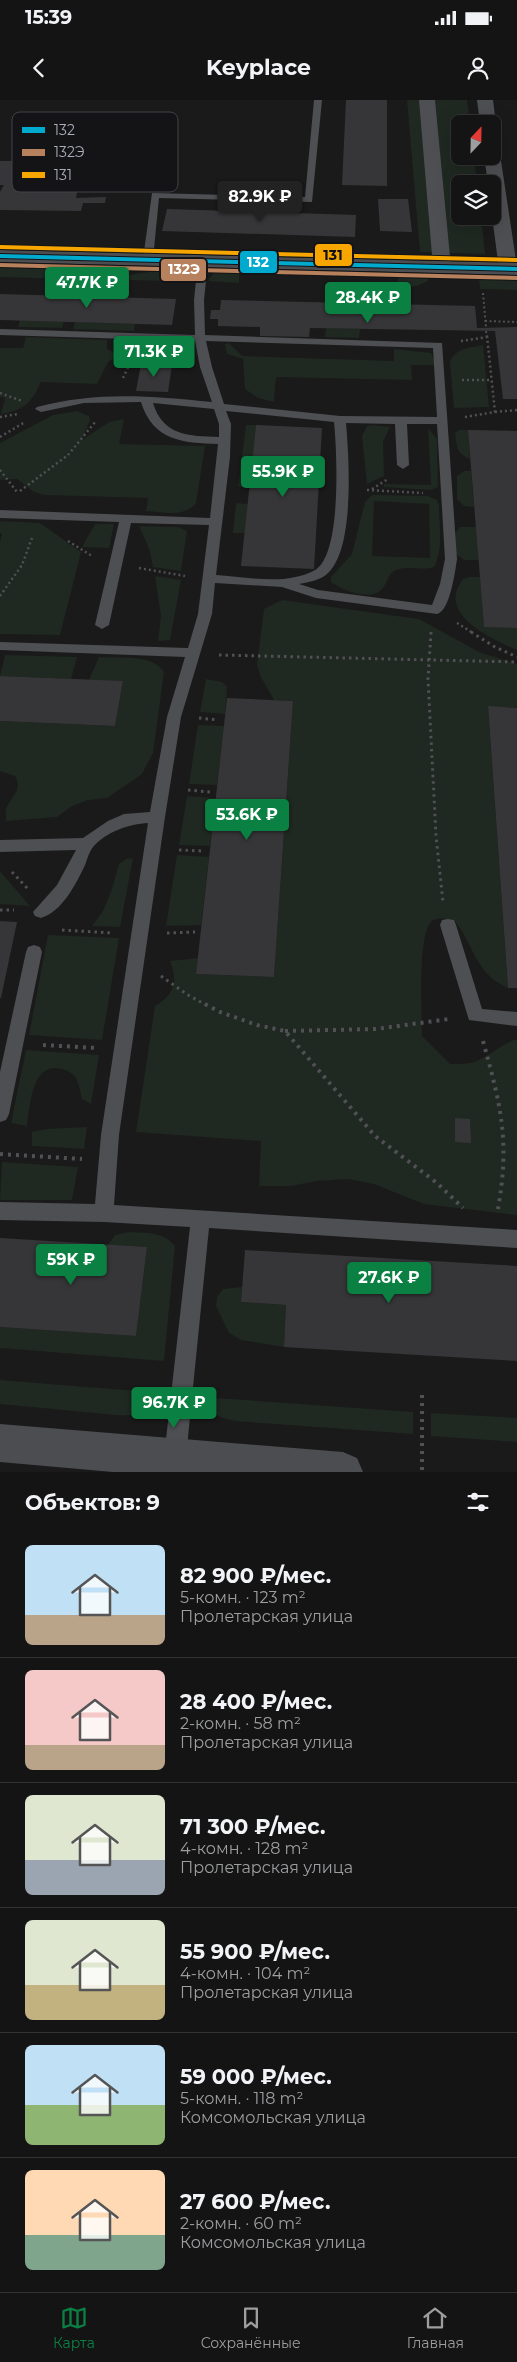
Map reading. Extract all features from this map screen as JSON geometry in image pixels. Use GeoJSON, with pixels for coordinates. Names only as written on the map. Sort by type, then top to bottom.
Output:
{"type":"FeatureCollection","features":[{"type":"Feature","properties":{"kind":"street"},"geometry":{"type":"LineString","coordinates":[[427,100],[442,267]]}},
{"type":"Feature","properties":{"kind":"street"},"geometry":{"type":"LineString","coordinates":[[485,100],[487,115]]}},
{"type":"Feature","properties":{"kind":"street"},"geometry":{"type":"LineString","coordinates":[[0,256],[513,269],[494,165]]}},
{"type":"Feature","properties":{"kind":"street"},"geometry":{"type":"LineString","coordinates":[[0,1443],[343,1472]]}},
{"type":"Feature","properties":{"kind":"lane"},"geometry":{"type":"LineString","coordinates":[[148,259],[155,195],[309,200],[318,100]]}},
{"type":"Feature","properties":{"kind":"lane"},"geometry":{"type":"LineString","coordinates":[[104,1213],[108,1160],[156,817],[174,717],[203,623],[217,522],[225,424],[206,367],[200,338],[199,300],[203,261]]}},
{"type":"Feature","properties":{"kind":"lane"},"geometry":{"type":"LineString","coordinates":[[0,332],[438,345],[450,570],[437,610],[316,594],[300,591],[283,583]]}},
{"type":"Feature","properties":{"kind":"lane"},"geometry":{"type":"LineString","coordinates":[[41,409],[84,400],[146,400],[340,419],[442,421]]}},
{"type":"Feature","properties":{"kind":"lane"},"geometry":{"type":"LineString","coordinates":[[146,400],[150,417],[162,430],[183,437],[225,441]]}},
{"type":"Feature","properties":{"kind":"lane"},"geometry":{"type":"LineString","coordinates":[[210,579],[283,583],[318,574],[329,564],[337,548],[342,449],[340,419]]}},
{"type":"Feature","properties":{"kind":"lane"},"geometry":{"type":"LineString","coordinates":[[401,420],[403,466]]}},
{"type":"Feature","properties":{"kind":"lane"},"geometry":{"type":"LineString","coordinates":[[0,514],[217,522]]}},
{"type":"Feature","properties":{"kind":"lane"},"geometry":{"type":"LineString","coordinates":[[102,625],[126,518]]}},
{"type":"Feature","properties":{"kind":"lane"},"geometry":{"type":"LineString","coordinates":[[0,646],[194,654]]}},
{"type":"Feature","properties":{"kind":"lane"},"geometry":{"type":"LineString","coordinates":[[41,912],[57,899],[65,889],[86,844],[113,825],[129,818],[156,817]]}},
{"type":"Feature","properties":{"kind":"lane"},"geometry":{"type":"LineString","coordinates":[[0,846],[86,844]]}},
{"type":"Feature","properties":{"kind":"lane"},"geometry":{"type":"LineString","coordinates":[[448,925],[475,1015],[517,1019]]}},
{"type":"Feature","properties":{"kind":"lane"},"geometry":{"type":"LineString","coordinates":[[0,1114],[34,952]]}},
{"type":"Feature","properties":{"kind":"lane"},"geometry":{"type":"LineString","coordinates":[[0,1210],[104,1213],[517,1239]]}},
{"type":"Feature","properties":{"kind":"lane"},"geometry":{"type":"LineString","coordinates":[[175,1457],[200,1219]]}},
{"type":"Feature","properties":{"kind":"path"},"geometry":{"type":"LineString","coordinates":[[483,293],[495,412]]}},
{"type":"Feature","properties":{"kind":"path"},"geometry":{"type":"LineString","coordinates":[[486,321],[517,322]]}},
{"type":"Feature","properties":{"kind":"path"},"geometry":{"type":"LineString","coordinates":[[0,437],[41,409]]}},
{"type":"Feature","properties":{"kind":"path"},"geometry":{"type":"LineString","coordinates":[[442,421],[517,410]]}},
{"type":"Feature","properties":{"kind":"path"},"geometry":{"type":"LineString","coordinates":[[341,489],[447,494]]}},
{"type":"Feature","properties":{"kind":"path"},"geometry":{"type":"LineString","coordinates":[[0,596],[14,578],[28,552],[36,515]]}},
{"type":"Feature","properties":{"kind":"path"},"geometry":{"type":"LineString","coordinates":[[437,610],[430,633],[428,658],[437,846],[448,925]]}},
{"type":"Feature","properties":{"kind":"path"},"geometry":{"type":"LineString","coordinates":[[450,618],[495,648],[517,657]]}},
{"type":"Feature","properties":{"kind":"path"},"geometry":{"type":"LineString","coordinates":[[194,654],[310,658],[428,658],[517,662]]}},
{"type":"Feature","properties":{"kind":"path"},"geometry":{"type":"LineString","coordinates":[[136,959],[188,995],[220,1012],[285,1031],[376,1029],[475,1015],[495,1083],[504,1132],[503,1179],[493,1238]]}},
{"type":"Feature","properties":{"kind":"path"},"geometry":{"type":"LineString","coordinates":[[285,1031],[375,1136],[437,1183],[493,1238]]}},
{"type":"Feature","properties":{"kind":"path"},"geometry":{"type":"LineString","coordinates":[[15,1044],[123,1049]]}},
{"type":"Feature","properties":{"kind":"path"},"geometry":{"type":"LineString","coordinates":[[0,1154],[108,1160]]}},
{"type":"Feature","properties":{"kind":"path"},"geometry":{"type":"LineString","coordinates":[[422,1395],[422,1472]]}},
{"type":"Feature","properties":{"kind":"shaded area"},"geometry":{"type":"Polygon","coordinates":[[[407,100],[467,100],[469,115],[451,115],[451,165],[475,165],[476,175],[451,175],[451,225],[482,225],[485,254],[420,252],[407,100]]]}},
{"type":"Feature","properties":{"kind":"shaded area"},"geometry":{"type":"Polygon","coordinates":[[[0,267],[59,269],[72,274],[75,279],[0,277],[0,267]]]}},
{"type":"Feature","properties":{"kind":"shaded area"},"geometry":{"type":"Polygon","coordinates":[[[148,272],[176,272],[175,281],[125,280],[129,275],[148,272]]]}},
{"type":"Feature","properties":{"kind":"shaded area"},"geometry":{"type":"Polygon","coordinates":[[[214,273],[239,273],[239,283],[209,281],[214,273]]]}},
{"type":"Feature","properties":{"kind":"shaded area"},"geometry":{"type":"Polygon","coordinates":[[[398,276],[428,277],[428,281],[417,286],[398,287],[398,276]]]}},
{"type":"Feature","properties":{"kind":"shaded area"},"geometry":{"type":"Polygon","coordinates":[[[479,278],[517,279],[517,290],[480,289],[479,278]]]}},
{"type":"Feature","properties":{"kind":"shaded area"},"geometry":{"type":"Polygon","coordinates":[[[20,320],[64,321],[62,328],[18,327],[20,320]]]}},
{"type":"Feature","properties":{"kind":"shaded area"},"geometry":{"type":"Polygon","coordinates":[[[75,322],[135,324],[134,331],[73,329],[75,322]]]}},
{"type":"Feature","properties":{"kind":"shaded area"},"geometry":{"type":"Polygon","coordinates":[[[326,328],[360,329],[359,338],[325,337],[326,328]]]}},
{"type":"Feature","properties":{"kind":"shaded area"},"geometry":{"type":"Polygon","coordinates":[[[26,337],[107,340],[107,349],[119,355],[108,362],[97,384],[41,382],[34,395],[22,408],[1,414],[5,398],[0,397],[0,348],[23,348],[26,337]]]}},
{"type":"Feature","properties":{"kind":"shaded area"},"geometry":{"type":"Polygon","coordinates":[[[229,343],[242,356],[394,361],[394,349],[431,353],[436,365],[411,365],[412,380],[276,377],[274,402],[258,398],[245,389],[243,359],[227,354],[225,344],[229,343]]]}},
{"type":"Feature","properties":{"kind":"shaded area"},"geometry":{"type":"Polygon","coordinates":[[[483,345],[489,407],[454,408],[450,363],[452,358],[463,350],[483,345]]]}},
{"type":"Feature","properties":{"kind":"shaded area"},"geometry":{"type":"Polygon","coordinates":[[[77,411],[89,416],[90,420],[82,440],[109,422],[124,419],[119,444],[205,446],[196,503],[186,511],[180,512],[146,511],[148,498],[45,495],[34,492],[17,479],[0,480],[0,443],[53,415],[77,411]]]}},
{"type":"Feature","properties":{"kind":"shaded area"},"geometry":{"type":"Polygon","coordinates":[[[246,425],[256,425],[250,487],[238,487],[246,425]]]}},
{"type":"Feature","properties":{"kind":"shaded area"},"geometry":{"type":"Polygon","coordinates":[[[367,426],[390,427],[383,442],[384,476],[367,484],[362,436],[367,426]]]}},
{"type":"Feature","properties":{"kind":"shaded area"},"geometry":{"type":"Polygon","coordinates":[[[428,428],[437,439],[438,487],[430,490],[384,487],[384,484],[431,485],[428,428]]]}},
{"type":"Feature","properties":{"kind":"shaded area"},"geometry":{"type":"Polygon","coordinates":[[[459,430],[468,430],[470,459],[458,449],[455,433],[459,430]]]}},
{"type":"Feature","properties":{"kind":"shaded area"},"geometry":{"type":"Polygon","coordinates":[[[464,471],[471,471],[474,507],[464,506],[457,499],[457,476],[464,471]]]}},
{"type":"Feature","properties":{"kind":"shaded area"},"geometry":{"type":"Polygon","coordinates":[[[372,495],[428,496],[437,500],[439,505],[440,545],[434,567],[395,570],[382,589],[371,595],[349,591],[331,582],[331,577],[352,554],[365,502],[372,495]],[[374,501],[372,556],[430,558],[429,504],[374,501]]]}},
{"type":"Feature","properties":{"kind":"shaded area"},"geometry":{"type":"Polygon","coordinates":[[[236,503],[248,504],[245,533],[233,533],[236,503]]]}},
{"type":"Feature","properties":{"kind":"shaded area"},"geometry":{"type":"Polygon","coordinates":[[[0,521],[40,523],[81,552],[60,635],[0,634],[0,542],[2,534],[0,533],[0,521]]]}},
{"type":"Feature","properties":{"kind":"shaded area"},"geometry":{"type":"Polygon","coordinates":[[[95,524],[114,524],[109,548],[82,547],[95,524]]]}},
{"type":"Feature","properties":{"kind":"shaded area"},"geometry":{"type":"Polygon","coordinates":[[[139,526],[178,527],[187,531],[181,571],[153,567],[150,551],[139,526]]]}},
{"type":"Feature","properties":{"kind":"shaded area"},"geometry":{"type":"Polygon","coordinates":[[[460,527],[476,527],[479,560],[464,560],[456,554],[455,534],[460,527]]]}},
{"type":"Feature","properties":{"kind":"shaded area"},"geometry":{"type":"Polygon","coordinates":[[[155,576],[181,580],[170,640],[158,641],[161,616],[155,576]]]}},
{"type":"Feature","properties":{"kind":"shaded area"},"geometry":{"type":"Polygon","coordinates":[[[480,577],[484,626],[517,628],[517,650],[482,632],[470,624],[461,614],[456,603],[456,592],[463,579],[480,577]]]}},
{"type":"Feature","properties":{"kind":"shaded area"},"geometry":{"type":"Polygon","coordinates":[[[282,600],[419,619],[479,652],[517,664],[517,708],[488,707],[508,988],[497,982],[482,967],[454,920],[439,919],[432,921],[427,929],[424,941],[421,993],[422,1036],[450,1064],[474,1062],[517,1039],[517,1215],[424,1204],[374,1184],[348,1179],[317,1181],[291,1186],[259,1186],[261,1141],[136,1132],[155,1006],[167,997],[173,987],[174,975],[170,961],[198,958],[196,974],[274,977],[293,701],[274,700],[261,677],[257,664],[264,609],[282,600]]]}},
{"type":"Feature","properties":{"kind":"shaded area"},"geometry":{"type":"Polygon","coordinates":[[[5,655],[77,657],[71,679],[0,676],[5,655]]]}},
{"type":"Feature","properties":{"kind":"shaded area"},"geometry":{"type":"Polygon","coordinates":[[[99,657],[125,657],[144,660],[159,666],[164,672],[153,753],[142,774],[107,798],[88,800],[72,806],[57,817],[6,821],[6,809],[18,786],[15,776],[0,771],[0,721],[115,726],[123,682],[89,680],[99,657]]]}},
{"type":"Feature","properties":{"kind":"shaded area"},"geometry":{"type":"Polygon","coordinates":[[[206,679],[222,682],[227,687],[225,714],[200,712],[206,679]]]}},
{"type":"Feature","properties":{"kind":"shaded area"},"geometry":{"type":"Polygon","coordinates":[[[198,725],[224,726],[217,785],[189,784],[198,725]]]}},
{"type":"Feature","properties":{"kind":"shaded area"},"geometry":{"type":"Polygon","coordinates":[[[187,796],[216,798],[210,846],[179,845],[187,796]]]}},
{"type":"Feature","properties":{"kind":"shaded area"},"geometry":{"type":"Polygon","coordinates":[[[177,855],[209,857],[201,925],[166,926],[177,855]]]}},
{"type":"Feature","properties":{"kind":"shaded area"},"geometry":{"type":"Polygon","coordinates":[[[133,858],[120,927],[92,926],[103,911],[119,864],[126,859],[133,858]]]}},
{"type":"Feature","properties":{"kind":"shaded area"},"geometry":{"type":"Polygon","coordinates":[[[0,871],[30,906],[0,904],[0,871]]]}},
{"type":"Feature","properties":{"kind":"shaded area"},"geometry":{"type":"Polygon","coordinates":[[[48,935],[119,938],[102,1040],[29,1035],[48,935]]]}},
{"type":"Feature","properties":{"kind":"shaded area"},"geometry":{"type":"Polygon","coordinates":[[[26,1050],[99,1055],[91,1104],[82,1099],[79,1085],[73,1075],[62,1069],[52,1068],[44,1072],[34,1087],[27,1126],[11,1123],[26,1050]]]}},
{"type":"Feature","properties":{"kind":"shaded area"},"geometry":{"type":"Polygon","coordinates":[[[87,1127],[84,1149],[32,1146],[32,1132],[47,1129],[87,1127]]]}},
{"type":"Feature","properties":{"kind":"shaded area"},"geometry":{"type":"Polygon","coordinates":[[[2,1162],[78,1167],[72,1200],[0,1200],[2,1162]]]}},
{"type":"Feature","properties":{"kind":"shaded area"},"geometry":{"type":"Polygon","coordinates":[[[128,1232],[160,1235],[175,1246],[164,1361],[0,1348],[0,1327],[136,1336],[147,1247],[108,1245],[115,1235],[128,1232]]]}},
{"type":"Feature","properties":{"kind":"shaded area"},"geometry":{"type":"Polygon","coordinates":[[[242,1287],[241,1302],[286,1305],[284,1347],[241,1340],[229,1333],[216,1306],[217,1297],[223,1289],[242,1287]]]}},
{"type":"Feature","properties":{"kind":"shaded area"},"geometry":{"type":"Polygon","coordinates":[[[0,1380],[162,1393],[154,1406],[144,1413],[138,1415],[116,1415],[0,1404],[0,1380]]]}},
{"type":"Feature","properties":{"kind":"shaded area"},"geometry":{"type":"Polygon","coordinates":[[[203,1397],[413,1412],[413,1434],[235,1421],[210,1411],[203,1397]]]}},
{"type":"Feature","properties":{"kind":"shaded area"},"geometry":{"type":"Polygon","coordinates":[[[431,1413],[517,1418],[517,1442],[431,1436],[431,1413]]]}},
{"type":"Feature","properties":{"kind":"building"},"geometry":{"type":"Polygon","coordinates":[[[346,100],[387,100],[387,186],[342,185],[346,100]]]}},
{"type":"Feature","properties":{"kind":"building"},"geometry":{"type":"Polygon","coordinates":[[[0,161],[12,161],[12,192],[77,192],[76,198],[106,197],[105,203],[83,203],[81,211],[0,210],[0,192],[4,185],[0,185],[0,161]]]}},
{"type":"Feature","properties":{"kind":"building"},"geometry":{"type":"Polygon","coordinates":[[[378,199],[408,199],[412,232],[380,231],[378,199]]]}},
{"type":"Feature","properties":{"kind":"building"},"geometry":{"type":"Polygon","coordinates":[[[167,209],[356,215],[355,237],[162,231],[167,209]]]}},
{"type":"Feature","properties":{"kind":"building"},"geometry":{"type":"Polygon","coordinates":[[[0,294],[176,299],[172,325],[0,320],[0,294]]]}},
{"type":"Feature","properties":{"kind":"building"},"geometry":{"type":"Polygon","coordinates":[[[221,300],[475,306],[477,328],[517,327],[517,399],[503,399],[495,331],[310,328],[309,337],[260,336],[260,327],[218,326],[218,319],[210,319],[211,310],[220,310],[221,300]]]}},
{"type":"Feature","properties":{"kind":"building"},"geometry":{"type":"Polygon","coordinates":[[[141,364],[172,365],[168,392],[136,391],[141,364]]]}},
{"type":"Feature","properties":{"kind":"building"},"geometry":{"type":"Polygon","coordinates":[[[256,425],[322,428],[314,569],[241,566],[256,425]]]}},
{"type":"Feature","properties":{"kind":"building"},"geometry":{"type":"Polygon","coordinates":[[[468,430],[517,431],[517,628],[484,627],[468,430]]]}},
{"type":"Feature","properties":{"kind":"building"},"geometry":{"type":"Polygon","coordinates":[[[0,676],[123,681],[115,726],[0,721],[0,676]]]}},
{"type":"Feature","properties":{"kind":"building"},"geometry":{"type":"Polygon","coordinates":[[[227,698],[293,701],[274,977],[196,974],[227,698]]]}},
{"type":"Feature","properties":{"kind":"building"},"geometry":{"type":"Polygon","coordinates":[[[488,706],[517,708],[517,988],[508,988],[488,706]]]}},
{"type":"Feature","properties":{"kind":"building"},"geometry":{"type":"Polygon","coordinates":[[[0,921],[17,922],[1,998],[0,998],[0,921]]]}},
{"type":"Feature","properties":{"kind":"building"},"geometry":{"type":"Polygon","coordinates":[[[455,1118],[470,1119],[471,1143],[455,1142],[455,1118]]]}},
{"type":"Feature","properties":{"kind":"building"},"geometry":{"type":"Polygon","coordinates":[[[0,1238],[147,1247],[136,1336],[0,1327],[0,1238]]]}},
{"type":"Feature","properties":{"kind":"building"},"geometry":{"type":"Polygon","coordinates":[[[245,1250],[517,1266],[517,1361],[284,1347],[286,1305],[241,1302],[245,1250]]]}},
{"type":"Feature","properties":{"kind":"transit line","name":"131"},"geometry":{"type":"LineString","coordinates":[[0,247],[517,260]]}},
{"type":"Feature","properties":{"kind":"transit line","name":"132"},"geometry":{"type":"LineString","coordinates":[[0,256],[517,269]]}},
{"type":"Feature","properties":{"kind":"transit line","name":"132Э"},"geometry":{"type":"LineString","coordinates":[[0,265],[517,278]]}}]}
